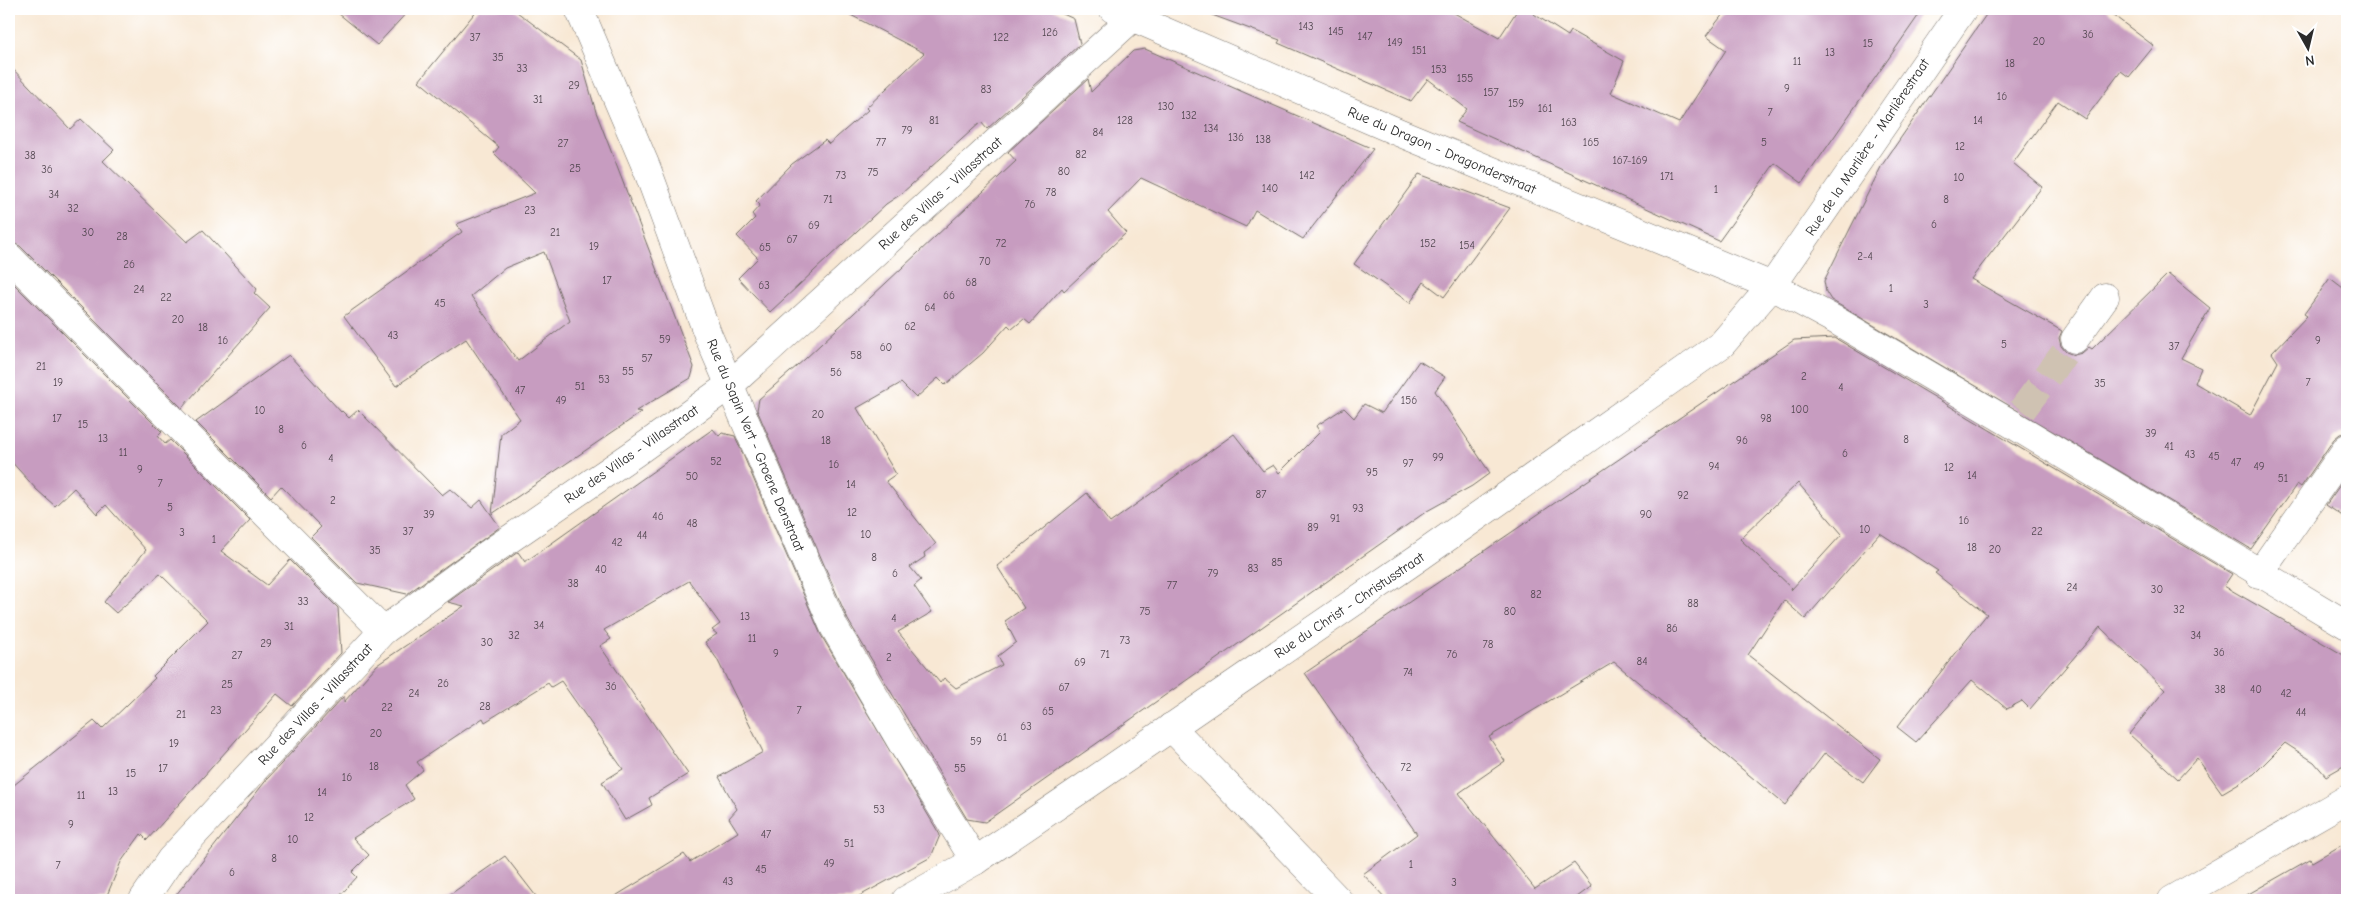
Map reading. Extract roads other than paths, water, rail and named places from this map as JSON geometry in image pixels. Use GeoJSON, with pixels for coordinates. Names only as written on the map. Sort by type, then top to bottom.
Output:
{"type":"FeatureCollection","features":[{"type":"Feature","properties":{"kind":"street","name":"Rue du Sapin Vert - Groene Denstraat"},"geometry":{"type":"LineString","coordinates":[[579,9],[647,169],[708,335],[731,384],[834,627],[902,745],[975,861]]}},
{"type":"Feature","properties":{"kind":"street","name":"Rue de la Marlière - Marlièrestraat"},"geometry":{"type":"LineString","coordinates":[[1772,286],[1963,9]]}},
{"type":"Feature","properties":{"kind":"street","name":"Rue des Villas - Villasstraat"},"geometry":{"type":"LineString","coordinates":[[143,900],[171,859],[383,631],[492,550],[635,454],[731,384],[1130,12]]}},
{"type":"Feature","properties":{"kind":"street","name":"Rue du Dragon - Dragonderstraat"},"geometry":{"type":"LineString","coordinates":[[1130,12],[1398,132],[1772,286],[2017,417],[2259,574],[2347,625]]}},
{"type":"Feature","properties":{"kind":"street"},"geometry":{"type":"LineString","coordinates":[[9,257],[383,631]]}},
{"type":"Feature","properties":{"kind":"street","name":"Rue du Christ - Christusstraat"},"geometry":{"type":"LineString","coordinates":[[906,900],[975,861],[1418,558],[1722,344],[1772,286]]}},
{"type":"Feature","properties":{"kind":"street"},"geometry":{"type":"LineString","coordinates":[[2075,339],[2105,297]]}},
{"type":"Feature","properties":{"kind":"street"},"geometry":{"type":"LineString","coordinates":[[2259,574],[2347,448]]}},
{"type":"Feature","properties":{"kind":"street"},"geometry":{"type":"LineString","coordinates":[[1171,727],[1338,900]]}},
{"type":"Feature","properties":{"kind":"street"},"geometry":{"type":"LineString","coordinates":[[2172,900],[2347,799]]}},
{"type":"Feature","properties":{"kind":"tunnel"},"geometry":{"type":"LineString","coordinates":[[2022,410],[2075,339]]}}]}
